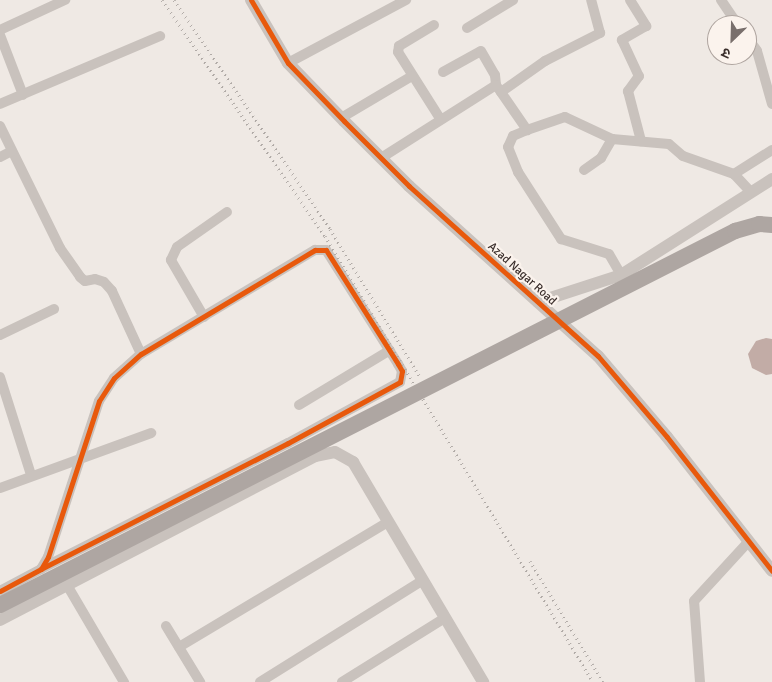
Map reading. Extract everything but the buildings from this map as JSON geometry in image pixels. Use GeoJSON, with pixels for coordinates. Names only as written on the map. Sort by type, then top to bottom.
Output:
{"type":"FeatureCollection","features":[{"type":"Feature","properties":{"kind":"main road"},"geometry":{"type":"LineString","coordinates":[[0,605],[735,231],[759,224],[772,225]]}},
{"type":"Feature","properties":{"kind":"street"},"geometry":{"type":"LineString","coordinates":[[0,30],[65,0]]}},
{"type":"Feature","properties":{"kind":"street","name":"Azad Nagar Road"},"geometry":{"type":"LineString","coordinates":[[251,0],[288,62],[341,118],[381,158],[598,356],[667,436],[772,571]]}},
{"type":"Feature","properties":{"kind":"street"},"geometry":{"type":"LineString","coordinates":[[288,62],[406,0]]}},
{"type":"Feature","properties":{"kind":"street"},"geometry":{"type":"LineString","coordinates":[[467,28],[513,0]]}},
{"type":"Feature","properties":{"kind":"street"},"geometry":{"type":"LineString","coordinates":[[381,158],[441,120],[498,89],[545,60],[600,33],[591,0]]}},
{"type":"Feature","properties":{"kind":"street"},"geometry":{"type":"LineString","coordinates":[[630,0],[646,26],[622,40],[640,76],[628,91],[641,141]]}},
{"type":"Feature","properties":{"kind":"street"},"geometry":{"type":"LineString","coordinates":[[721,0],[731,15]]}},
{"type":"Feature","properties":{"kind":"street"},"geometry":{"type":"LineString","coordinates":[[434,25],[398,49],[412,76],[441,120]]}},
{"type":"Feature","properties":{"kind":"street"},"geometry":{"type":"LineString","coordinates":[[0,104],[160,36]]}},
{"type":"Feature","properties":{"kind":"street"},"geometry":{"type":"LineString","coordinates":[[1,41],[23,95]]}},
{"type":"Feature","properties":{"kind":"street"},"geometry":{"type":"LineString","coordinates":[[444,72],[479,51],[492,68],[498,89],[527,130]]}},
{"type":"Feature","properties":{"kind":"street"},"geometry":{"type":"LineString","coordinates":[[757,51],[772,104]]}},
{"type":"Feature","properties":{"kind":"street"},"geometry":{"type":"LineString","coordinates":[[341,118],[412,76]]}},
{"type":"Feature","properties":{"kind":"street"},"geometry":{"type":"LineString","coordinates":[[621,275],[609,254],[561,239],[518,172],[508,147],[513,136],[565,117],[612,139],[669,144],[683,156],[734,174],[751,192]]}},
{"type":"Feature","properties":{"kind":"street"},"geometry":{"type":"LineString","coordinates":[[0,126],[60,248],[80,278],[85,281],[95,279],[112,291],[141,354]]}},
{"type":"Feature","properties":{"kind":"street"},"geometry":{"type":"LineString","coordinates":[[584,170],[601,158],[612,139]]}},
{"type":"Feature","properties":{"kind":"street"},"geometry":{"type":"LineString","coordinates":[[734,174],[772,150]]}},
{"type":"Feature","properties":{"kind":"street"},"geometry":{"type":"LineString","coordinates":[[0,157],[12,151]]}},
{"type":"Feature","properties":{"kind":"street"},"geometry":{"type":"LineString","coordinates":[[538,302],[621,275],[772,179]]}},
{"type":"Feature","properties":{"kind":"street"},"geometry":{"type":"LineString","coordinates":[[204,317],[171,260],[177,247],[227,212]]}},
{"type":"Feature","properties":{"kind":"street"},"geometry":{"type":"LineString","coordinates":[[0,591],[396,385],[403,377],[402,371],[328,254],[322,249],[204,317],[141,354],[114,378],[105,390],[79,460],[48,557],[41,569]]}},
{"type":"Feature","properties":{"kind":"street"},"geometry":{"type":"LineString","coordinates":[[0,335],[54,309]]}},
{"type":"Feature","properties":{"kind":"street"},"geometry":{"type":"LineString","coordinates":[[299,405],[390,350]]}},
{"type":"Feature","properties":{"kind":"street"},"geometry":{"type":"LineString","coordinates":[[0,377],[10,401],[31,475]]}},
{"type":"Feature","properties":{"kind":"street"},"geometry":{"type":"LineString","coordinates":[[0,405],[10,401]]}},
{"type":"Feature","properties":{"kind":"street"},"geometry":{"type":"LineString","coordinates":[[0,488],[31,475],[79,460],[151,433]]}},
{"type":"Feature","properties":{"kind":"street"},"geometry":{"type":"LineString","coordinates":[[0,620],[324,452],[344,454],[353,462],[483,682]]}},
{"type":"Feature","properties":{"kind":"street"},"geometry":{"type":"LineString","coordinates":[[179,647],[388,522]]}},
{"type":"Feature","properties":{"kind":"street"},"geometry":{"type":"LineString","coordinates":[[700,682],[694,601],[749,541]]}},
{"type":"Feature","properties":{"kind":"street"},"geometry":{"type":"LineString","coordinates":[[260,682],[423,580]]}},
{"type":"Feature","properties":{"kind":"street"},"geometry":{"type":"LineString","coordinates":[[67,585],[124,682]]}},
{"type":"Feature","properties":{"kind":"street"},"geometry":{"type":"LineString","coordinates":[[342,682],[445,618]]}},
{"type":"Feature","properties":{"kind":"street"},"geometry":{"type":"LineString","coordinates":[[166,626],[200,682]]}},
{"type":"Feature","properties":{"kind":"railway"},"geometry":{"type":"LineString","coordinates":[[162,0],[325,236],[593,682]]}},
{"type":"Feature","properties":{"kind":"railway"},"geometry":{"type":"LineString","coordinates":[[174,0],[330,229],[420,377]]}},
{"type":"Feature","properties":{"kind":"railway"},"geometry":{"type":"LineString","coordinates":[[530,561],[603,682]]}},
{"type":"Feature","properties":{"kind":"cycle path"},"geometry":{"type":"LineString","coordinates":[[251,0],[288,63],[344,121],[409,186],[598,356],[667,437],[772,571]]}},
{"type":"Feature","properties":{"kind":"cycle path"},"geometry":{"type":"LineString","coordinates":[[0,591],[41,569],[48,557],[99,401],[114,378],[141,354],[315,250],[326,250],[402,371],[400,382],[288,443],[41,569]]}}]}
